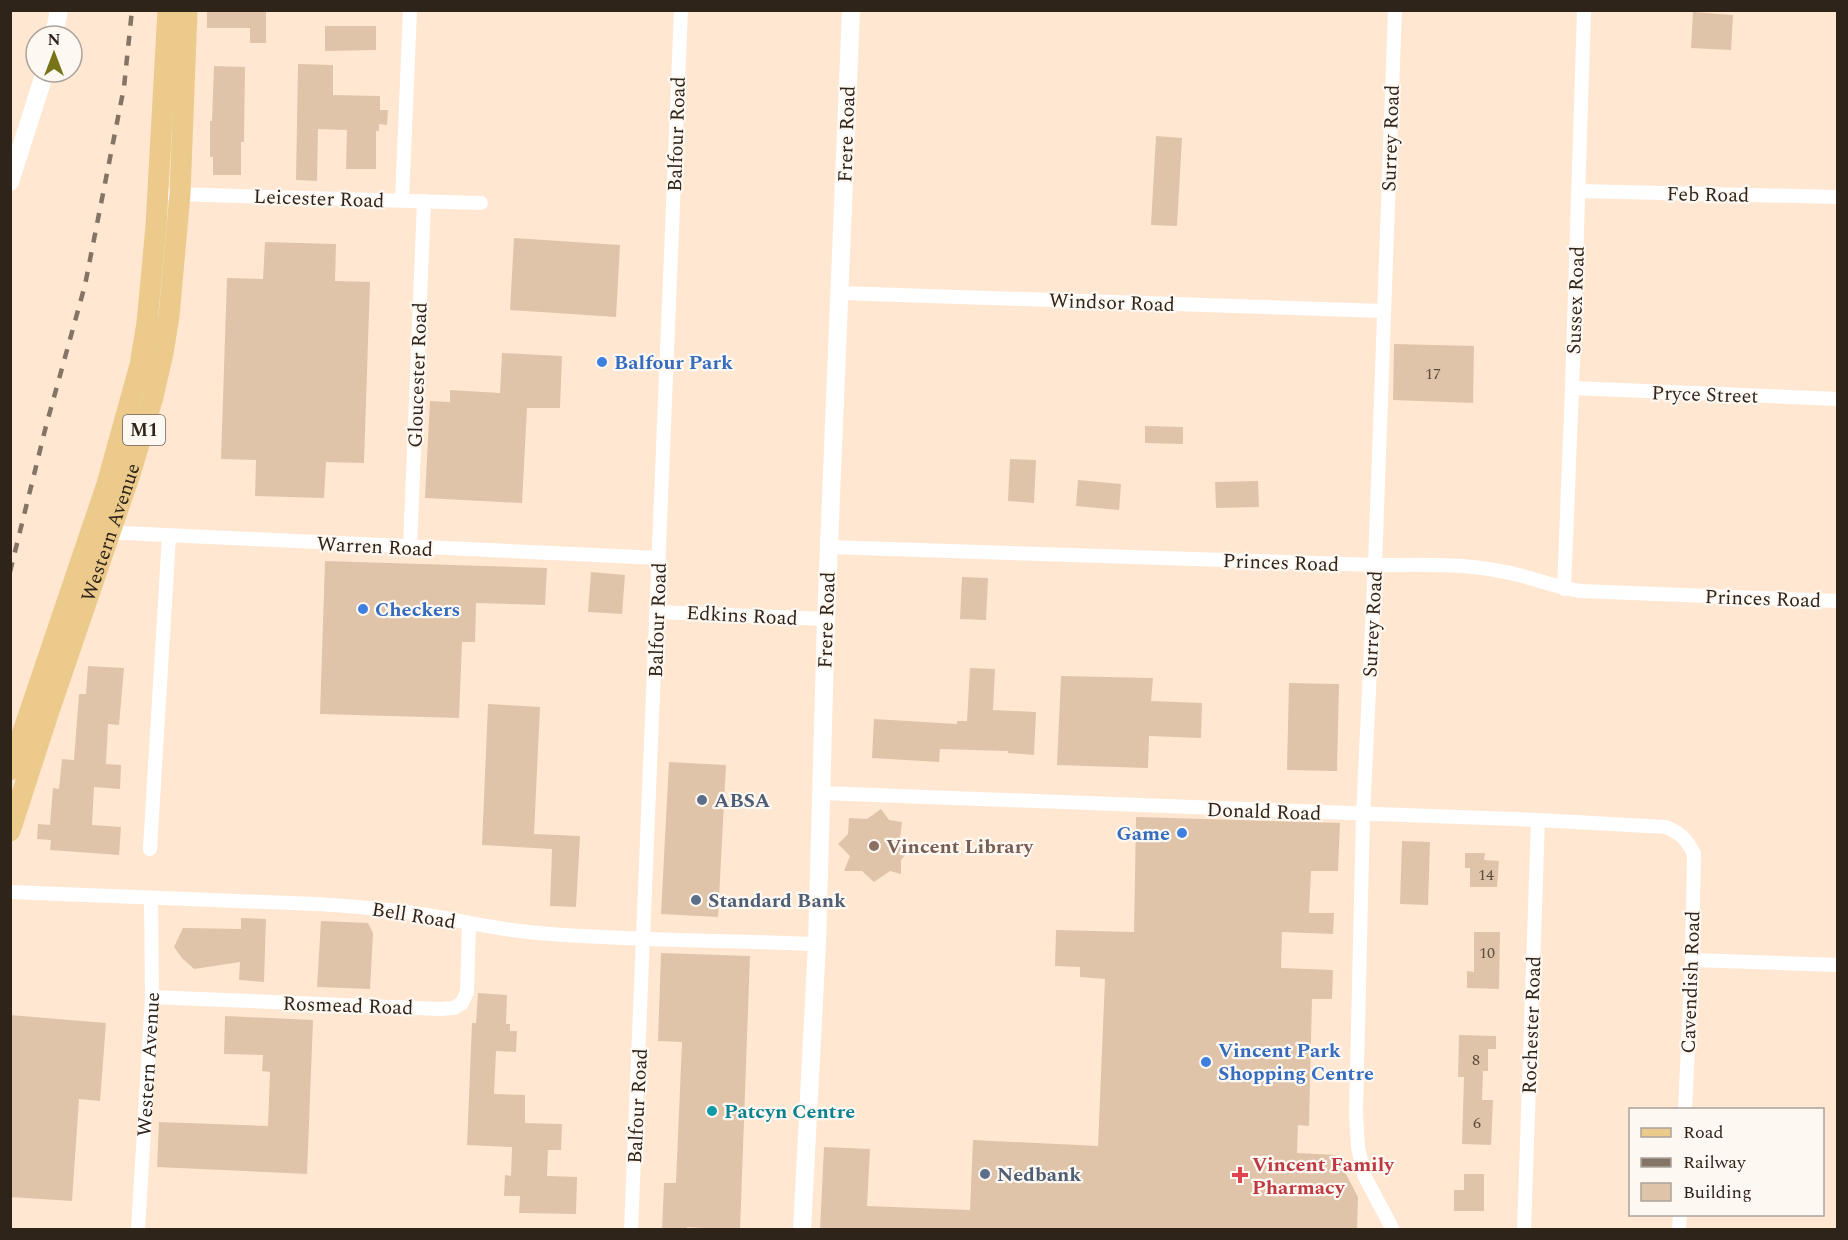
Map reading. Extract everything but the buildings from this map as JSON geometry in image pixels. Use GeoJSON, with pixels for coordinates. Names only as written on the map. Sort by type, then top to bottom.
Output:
{"type":"FeatureCollection","features":[{"type":"Feature","properties":{"kind":"main road","name":"Western Avenue"},"geometry":{"type":"LineString","coordinates":[[10,831],[100,532],[118,447],[140,365],[147,323],[158,194],[168,10]]}},
{"type":"Feature","properties":{"kind":"main road","name":"Western Avenue"},"geometry":{"type":"LineString","coordinates":[[10,770],[100,532],[134,462],[163,353],[169,316],[180,194],[187,10]]}},
{"type":"Feature","properties":{"kind":"street"},"geometry":{"type":"LineString","coordinates":[[402,200],[410,10]]}},
{"type":"Feature","properties":{"kind":"street","name":"Balfour Road"},"geometry":{"type":"LineString","coordinates":[[631,1230],[681,10]]}},
{"type":"Feature","properties":{"kind":"street","name":"Frere Road"},"geometry":{"type":"LineString","coordinates":[[802,1230],[817,944],[826,619],[850,10]]}},
{"type":"Feature","properties":{"kind":"street","name":"Surrey Road"},"geometry":{"type":"LineString","coordinates":[[1393,1230],[1364,1175],[1358,1147],[1356,1113],[1363,815],[1375,565],[1395,10]]}},
{"type":"Feature","properties":{"kind":"street","name":"Sussex Road"},"geometry":{"type":"LineString","coordinates":[[1564,589],[1584,10]]}},
{"type":"Feature","properties":{"kind":"street"},"geometry":{"type":"LineString","coordinates":[[10,182],[41,84]]}},
{"type":"Feature","properties":{"kind":"street","name":"Feb Road"},"geometry":{"type":"LineString","coordinates":[[1579,191],[1838,198]]}},
{"type":"Feature","properties":{"kind":"street","name":"Leicester Road"},"geometry":{"type":"LineString","coordinates":[[158,194],[480,203]]}},
{"type":"Feature","properties":{"kind":"street","name":"Gloucester Road"},"geometry":{"type":"LineString","coordinates":[[410,548],[424,201]]}},
{"type":"Feature","properties":{"kind":"street","name":"Windsor Road"},"geometry":{"type":"LineString","coordinates":[[840,293],[1384,311]]}},
{"type":"Feature","properties":{"kind":"street","name":"Pryce Street"},"geometry":{"type":"LineString","coordinates":[[1572,388],[1838,399]]}},
{"type":"Feature","properties":{"kind":"street","name":"Warren Road"},"geometry":{"type":"LineString","coordinates":[[100,532],[659,558]]}},
{"type":"Feature","properties":{"kind":"street"},"geometry":{"type":"LineString","coordinates":[[150,849],[169,536]]}},
{"type":"Feature","properties":{"kind":"street","name":"Princes Road"},"geometry":{"type":"LineString","coordinates":[[829,547],[1375,565],[1451,565],[1498,570],[1564,589],[1838,601]]}},
{"type":"Feature","properties":{"kind":"street","name":"Edkins Road"},"geometry":{"type":"LineString","coordinates":[[658,612],[826,619]]}},
{"type":"Feature","properties":{"kind":"street","name":"Donald Road"},"geometry":{"type":"LineString","coordinates":[[821,793],[1538,820],[1666,827],[1679,833],[1688,841],[1694,854]]}},
{"type":"Feature","properties":{"kind":"street","name":"Rochester Road"},"geometry":{"type":"LineString","coordinates":[[1524,1230],[1538,820]]}},
{"type":"Feature","properties":{"kind":"street","name":"Cavendish Road"},"geometry":{"type":"LineString","coordinates":[[1685,1108],[1694,854]]}},
{"type":"Feature","properties":{"kind":"street","name":"Bell Road"},"geometry":{"type":"LineString","coordinates":[[10,892],[366,907],[540,933],[817,944]]}},
{"type":"Feature","properties":{"kind":"street","name":"Western Avenue"},"geometry":{"type":"LineString","coordinates":[[138,1230],[152,997],[151,898]]}},
{"type":"Feature","properties":{"kind":"street","name":"Rosmead Road"},"geometry":{"type":"LineString","coordinates":[[152,997],[454,1008],[462,1004],[466,992],[469,924]]}},
{"type":"Feature","properties":{"kind":"street"},"geometry":{"type":"LineString","coordinates":[[1692,960],[1838,965]]}},
{"type":"Feature","properties":{"kind":"railway"},"geometry":{"type":"LineString","coordinates":[[10,572],[46,426],[85,285],[124,87],[132,10]]}},
{"type":"Feature","properties":{"kind":"place","name":"Balfour Park"},"geometry":{"type":"Point","coordinates":[602,362]}},
{"type":"Feature","properties":{"kind":"place","name":"Checkers"},"geometry":{"type":"Point","coordinates":[363,609]}},
{"type":"Feature","properties":{"kind":"place","name":"ABSA"},"geometry":{"type":"Point","coordinates":[702,800]}},
{"type":"Feature","properties":{"kind":"place","name":"Game"},"geometry":{"type":"Point","coordinates":[1182,833]}},
{"type":"Feature","properties":{"kind":"place","name":"Vincent Library"},"geometry":{"type":"Point","coordinates":[874,846]}},
{"type":"Feature","properties":{"kind":"place","name":"Standard Bank"},"geometry":{"type":"Point","coordinates":[696,900]}},
{"type":"Feature","properties":{"kind":"place","name":"Vincent Park Shopping Centre"},"geometry":{"type":"Point","coordinates":[1206,1062]}},
{"type":"Feature","properties":{"kind":"place","name":"Patcyn Centre"},"geometry":{"type":"Point","coordinates":[712,1111]}},
{"type":"Feature","properties":{"kind":"place","name":"Nedbank"},"geometry":{"type":"Point","coordinates":[985,1174]}},
{"type":"Feature","properties":{"kind":"place","name":"Vincent Family Pharmacy"},"geometry":{"type":"Point","coordinates":[1240,1175]}}]}
